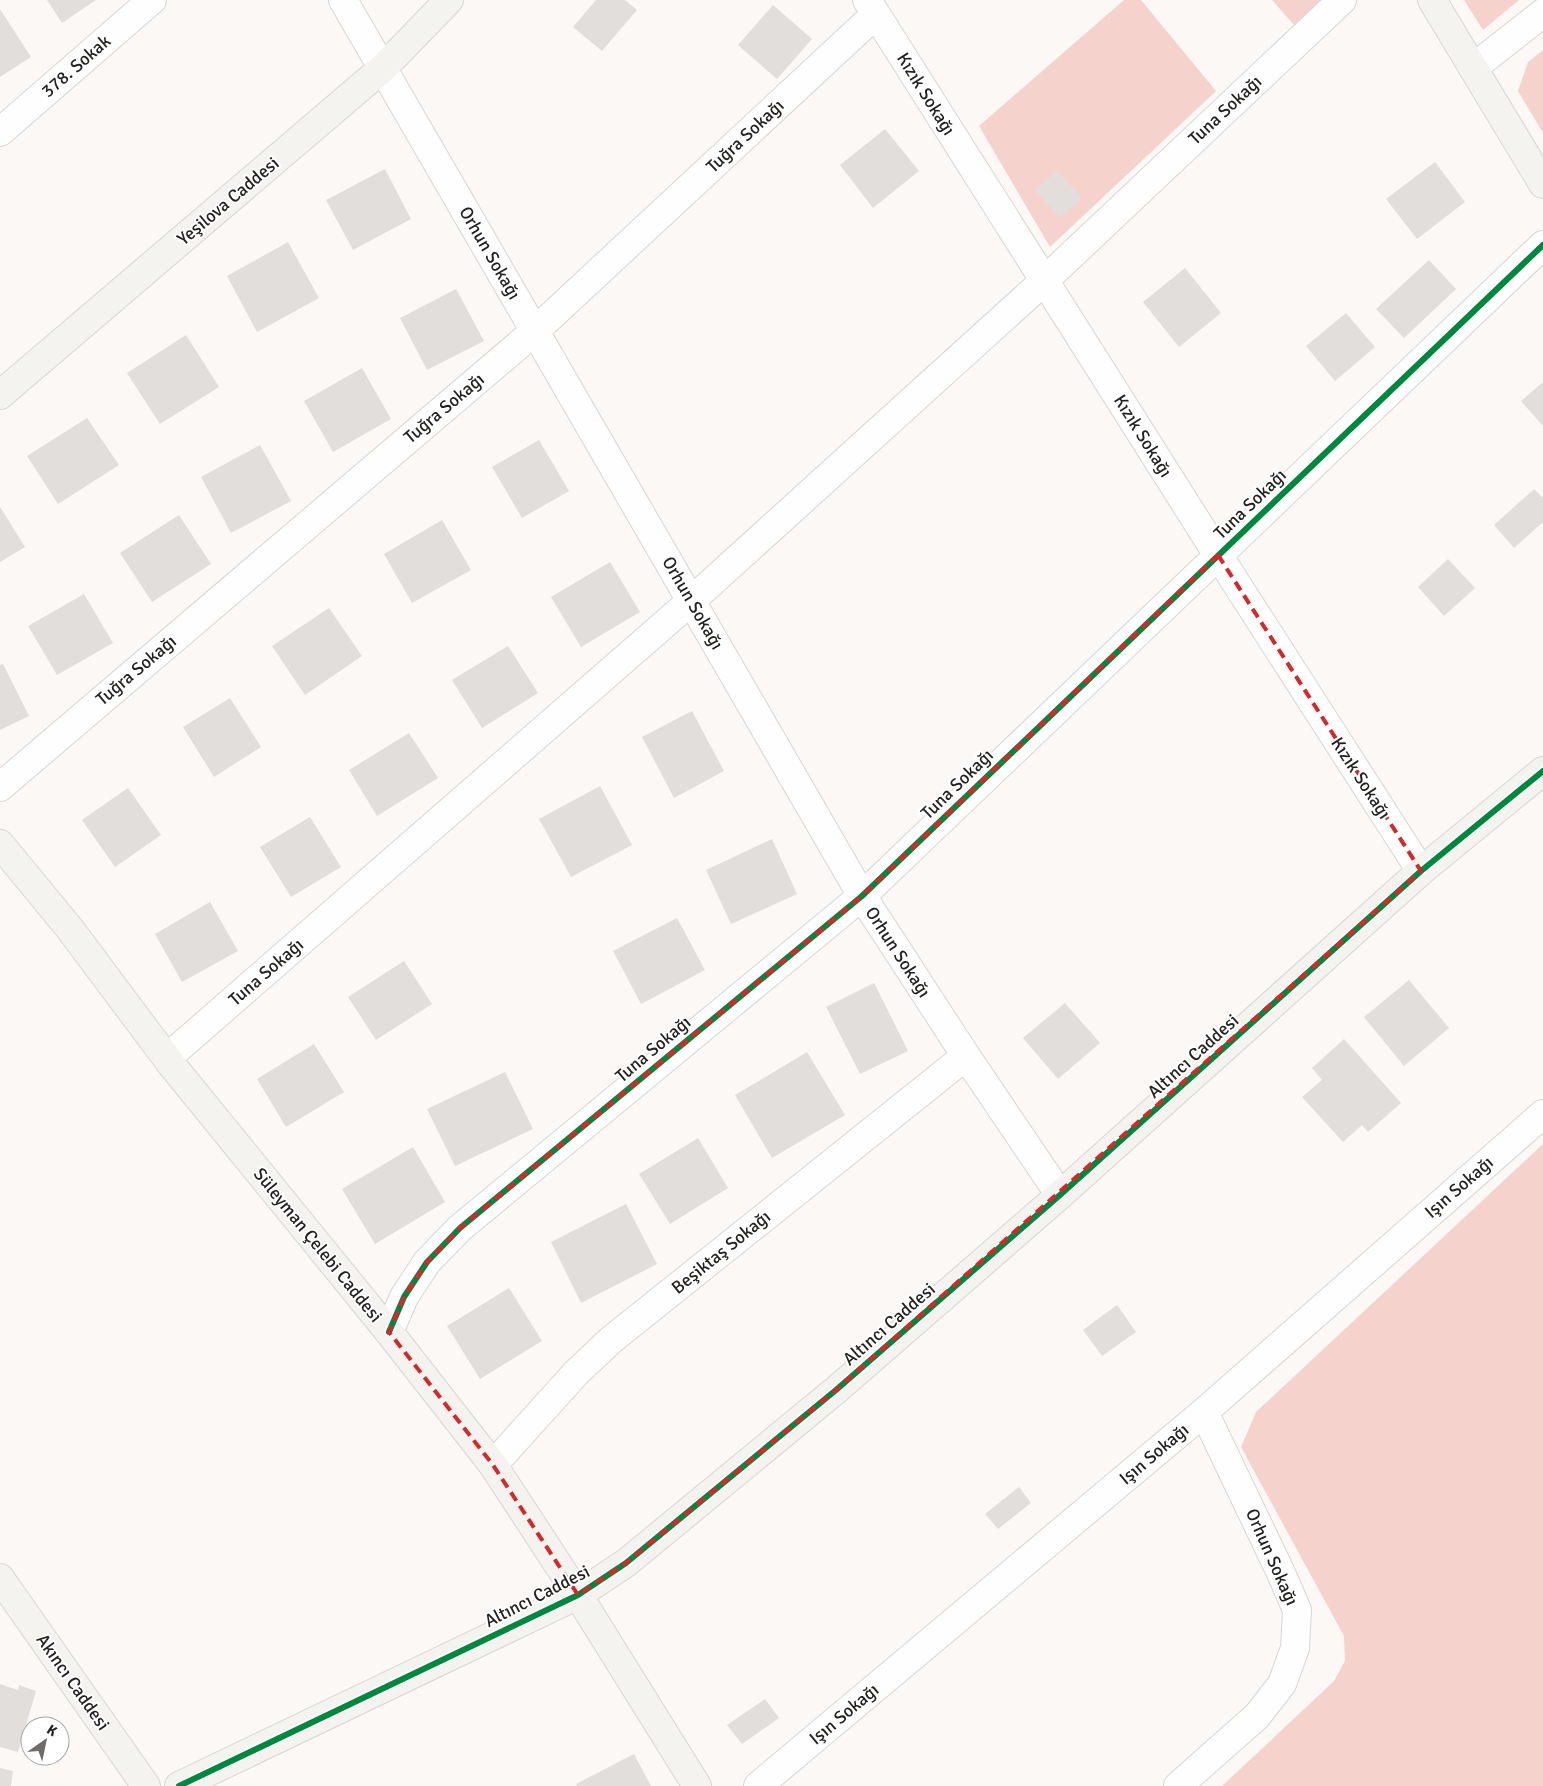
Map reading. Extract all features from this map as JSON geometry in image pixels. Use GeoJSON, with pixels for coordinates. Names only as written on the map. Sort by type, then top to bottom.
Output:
{"type":"FeatureCollection","features":[{"type":"Feature","properties":{"kind":"street","name":"378. Sokak"},"geometry":{"type":"LineString","coordinates":[[0,132],[152,0]]}},
{"type":"Feature","properties":{"kind":"street","name":"Orhun Sokağı"},"geometry":{"type":"LineString","coordinates":[[343,0],[862,896],[966,1056],[1060,1195]]}},
{"type":"Feature","properties":{"kind":"street","name":"Yeşilova Caddesi"},"geometry":{"type":"LineString","coordinates":[[0,395],[383,68],[449,0]]}},
{"type":"Feature","properties":{"kind":"street","name":"Tuna Sokağı"},"geometry":{"type":"LineString","coordinates":[[167,1058],[691,601],[1044,281],[1342,0]]}},
{"type":"Feature","properties":{"kind":"street"},"geometry":{"type":"LineString","coordinates":[[1432,0],[1543,184]]}},
{"type":"Feature","properties":{"kind":"street","name":"Kızık Sokağı"},"geometry":{"type":"LineString","coordinates":[[871,7],[1218,555],[1421,871]]}},
{"type":"Feature","properties":{"kind":"street","name":"Tuğra Sokağı"},"geometry":{"type":"LineString","coordinates":[[0,787],[535,330],[871,7]]}},
{"type":"Feature","properties":{"kind":"street"},"geometry":{"type":"LineString","coordinates":[[1473,68],[1543,12]]}},
{"type":"Feature","properties":{"kind":"street","name":"Tuna Sokağı"},"geometry":{"type":"LineString","coordinates":[[389,1332],[404,1297],[427,1262],[460,1228],[862,896],[1543,246]]}},
{"type":"Feature","properties":{"kind":"street","name":"Altıncı Caddesi"},"geometry":{"type":"LineString","coordinates":[[179,1786],[578,1595],[626,1563],[836,1390],[1060,1195],[1421,871],[1543,771]]}},
{"type":"Feature","properties":{"kind":"street","name":"Süleyman Çelebi Caddesi"},"geometry":{"type":"LineString","coordinates":[[0,844],[70,929],[167,1058],[389,1332],[492,1465],[578,1595],[697,1786]]}},
{"type":"Feature","properties":{"kind":"street","name":"Beşiktaş Sokağı"},"geometry":{"type":"LineString","coordinates":[[492,1465],[570,1379],[611,1340],[966,1056]]}},
{"type":"Feature","properties":{"kind":"street","name":"Işın Sokağı"},"geometry":{"type":"LineString","coordinates":[[758,1786],[1204,1412],[1543,1114]]}},
{"type":"Feature","properties":{"kind":"street","name":"Orhun Sokağı"},"geometry":{"type":"LineString","coordinates":[[1178,1786],[1257,1716],[1282,1684],[1295,1648],[1297,1610],[1282,1573],[1204,1412]]}},
{"type":"Feature","properties":{"kind":"street","name":"Akıncı Caddesi"},"geometry":{"type":"LineString","coordinates":[[0,1578],[146,1786]]}},
{"type":"Feature","properties":{"kind":"highlighted area"},"geometry":{"type":"Polygon","coordinates":[[[1218,555],[1421,871],[836,1390],[626,1563],[578,1595],[493,1465],[389,1332],[404,1297],[427,1262],[460,1228],[862,896],[1218,555]]]}},
{"type":"Feature","properties":{"kind":"shaded area"},"geometry":{"type":"Polygon","coordinates":[[[1124,0],[1141,0],[1216,91],[1050,247],[979,126],[1124,0]]]}},
{"type":"Feature","properties":{"kind":"shaded area"},"geometry":{"type":"Polygon","coordinates":[[[1272,0],[1321,0],[1294,25],[1272,0]]]}},
{"type":"Feature","properties":{"kind":"shaded area"},"geometry":{"type":"Polygon","coordinates":[[[1464,0],[1519,0],[1483,30],[1464,0]]]}},
{"type":"Feature","properties":{"kind":"shaded area"},"geometry":{"type":"Polygon","coordinates":[[[1543,50],[1543,133],[1518,91],[1528,62],[1543,50]]]}},
{"type":"Feature","properties":{"kind":"shaded area"},"geometry":{"type":"Polygon","coordinates":[[[1543,1144],[1543,1786],[1222,1786],[1334,1681],[1345,1661],[1344,1636],[1241,1447],[1256,1412],[1543,1144]]]}},
{"type":"Feature","properties":{"kind":"building"},"geometry":{"type":"Polygon","coordinates":[[[47,0],[96,0],[62,23],[47,0]]]}},
{"type":"Feature","properties":{"kind":"building"},"geometry":{"type":"Polygon","coordinates":[[[596,0],[625,0],[637,10],[602,51],[573,27],[596,0]]]}},
{"type":"Feature","properties":{"kind":"building"},"geometry":{"type":"Polygon","coordinates":[[[773,5],[812,39],[777,79],[738,45],[773,5]]]}},
{"type":"Feature","properties":{"kind":"building"},"geometry":{"type":"Polygon","coordinates":[[[0,9],[31,57],[0,77],[0,9]]]}},
{"type":"Feature","properties":{"kind":"building"},"geometry":{"type":"Polygon","coordinates":[[[885,129],[919,171],[873,208],[840,165],[885,129]]]}},
{"type":"Feature","properties":{"kind":"building"},"geometry":{"type":"Polygon","coordinates":[[[1435,162],[1465,202],[1417,239],[1386,199],[1435,162]]]}},
{"type":"Feature","properties":{"kind":"building"},"geometry":{"type":"Polygon","coordinates":[[[385,169],[411,219],[353,250],[326,200],[385,169]]]}},
{"type":"Feature","properties":{"kind":"building"},"geometry":{"type":"Polygon","coordinates":[[[1057,171],[1082,198],[1060,218],[1035,190],[1057,171]]]}},
{"type":"Feature","properties":{"kind":"building"},"geometry":{"type":"Polygon","coordinates":[[[288,242],[319,298],[257,332],[227,276],[288,242]]]}},
{"type":"Feature","properties":{"kind":"building"},"geometry":{"type":"Polygon","coordinates":[[[1429,260],[1456,289],[1404,338],[1376,309],[1429,260]]]}},
{"type":"Feature","properties":{"kind":"building"},"geometry":{"type":"Polygon","coordinates":[[[1185,268],[1221,313],[1179,347],[1143,302],[1185,268]]]}},
{"type":"Feature","properties":{"kind":"building"},"geometry":{"type":"Polygon","coordinates":[[[456,289],[484,341],[427,370],[400,318],[456,289]]]}},
{"type":"Feature","properties":{"kind":"building"},"geometry":{"type":"Polygon","coordinates":[[[1346,313],[1375,347],[1335,381],[1306,346],[1346,313]]]}},
{"type":"Feature","properties":{"kind":"building"},"geometry":{"type":"Polygon","coordinates":[[[186,335],[219,387],[160,424],[127,373],[186,335]]]}},
{"type":"Feature","properties":{"kind":"building"},"geometry":{"type":"Polygon","coordinates":[[[362,368],[391,419],[333,452],[304,401],[362,368]]]}},
{"type":"Feature","properties":{"kind":"building"},"geometry":{"type":"Polygon","coordinates":[[[1543,382],[1543,426],[1521,401],[1543,382]]]}},
{"type":"Feature","properties":{"kind":"building"},"geometry":{"type":"Polygon","coordinates":[[[87,418],[119,465],[58,504],[27,456],[87,418]]]}},
{"type":"Feature","properties":{"kind":"building"},"geometry":{"type":"Polygon","coordinates":[[[539,440],[569,491],[522,518],[492,467],[539,440]]]}},
{"type":"Feature","properties":{"kind":"building"},"geometry":{"type":"Polygon","coordinates":[[[260,445],[291,501],[231,533],[201,477],[260,445]]]}},
{"type":"Feature","properties":{"kind":"building"},"geometry":{"type":"Polygon","coordinates":[[[1534,489],[1543,498],[1543,522],[1514,548],[1494,525],[1534,489]]]}},
{"type":"Feature","properties":{"kind":"building"},"geometry":{"type":"Polygon","coordinates":[[[0,507],[25,547],[0,562],[0,507]]]}},
{"type":"Feature","properties":{"kind":"building"},"geometry":{"type":"Polygon","coordinates":[[[179,515],[211,564],[152,602],[120,553],[179,515]]]}},
{"type":"Feature","properties":{"kind":"building"},"geometry":{"type":"Polygon","coordinates":[[[442,520],[471,570],[412,603],[384,554],[442,520]]]}},
{"type":"Feature","properties":{"kind":"building"},"geometry":{"type":"Polygon","coordinates":[[[1448,559],[1475,588],[1444,616],[1418,587],[1448,559]]]}},
{"type":"Feature","properties":{"kind":"building"},"geometry":{"type":"Polygon","coordinates":[[[610,562],[640,612],[581,647],[551,597],[610,562]]]}},
{"type":"Feature","properties":{"kind":"building"},"geometry":{"type":"Polygon","coordinates":[[[84,594],[113,643],[57,675],[28,626],[84,594]]]}},
{"type":"Feature","properties":{"kind":"building"},"geometry":{"type":"Polygon","coordinates":[[[329,608],[362,656],[305,695],[272,646],[329,608]]]}},
{"type":"Feature","properties":{"kind":"building"},"geometry":{"type":"Polygon","coordinates":[[[508,646],[538,693],[482,728],[452,680],[508,646]]]}},
{"type":"Feature","properties":{"kind":"building"},"geometry":{"type":"Polygon","coordinates":[[[3,664],[29,716],[0,730],[0,665],[3,664]]]}},
{"type":"Feature","properties":{"kind":"building"},"geometry":{"type":"Polygon","coordinates":[[[230,698],[261,747],[214,777],[183,727],[230,698]]]}},
{"type":"Feature","properties":{"kind":"building"},"geometry":{"type":"Polygon","coordinates":[[[692,711],[724,771],[674,798],[642,737],[692,711]]]}},
{"type":"Feature","properties":{"kind":"building"},"geometry":{"type":"Polygon","coordinates":[[[409,733],[438,778],[377,816],[349,770],[409,733]]]}},
{"type":"Feature","properties":{"kind":"building"},"geometry":{"type":"Polygon","coordinates":[[[600,786],[632,845],[571,877],[539,819],[600,786]]]}},
{"type":"Feature","properties":{"kind":"building"},"geometry":{"type":"Polygon","coordinates":[[[128,788],[161,835],[115,867],[82,820],[128,788]]]}},
{"type":"Feature","properties":{"kind":"building"},"geometry":{"type":"Polygon","coordinates":[[[310,817],[341,867],[291,897],[260,847],[310,817]]]}},
{"type":"Feature","properties":{"kind":"building"},"geometry":{"type":"Polygon","coordinates":[[[772,839],[797,894],[731,924],[706,870],[772,839]]]}},
{"type":"Feature","properties":{"kind":"building"},"geometry":{"type":"Polygon","coordinates":[[[210,902],[238,951],[182,982],[155,934],[210,902]]]}},
{"type":"Feature","properties":{"kind":"building"},"geometry":{"type":"Polygon","coordinates":[[[677,918],[705,970],[641,1004],[613,951],[677,918]]]}},
{"type":"Feature","properties":{"kind":"building"},"geometry":{"type":"Polygon","coordinates":[[[404,961],[432,1004],[376,1040],[348,997],[404,961]]]}},
{"type":"Feature","properties":{"kind":"building"},"geometry":{"type":"Polygon","coordinates":[[[1409,980],[1449,1028],[1404,1066],[1364,1017],[1409,980]]]}},
{"type":"Feature","properties":{"kind":"building"},"geometry":{"type":"Polygon","coordinates":[[[874,983],[908,1051],[860,1074],[826,1007],[874,983]]]}},
{"type":"Feature","properties":{"kind":"building"},"geometry":{"type":"Polygon","coordinates":[[[1065,1003],[1100,1043],[1058,1079],[1023,1038],[1065,1003]]]}},
{"type":"Feature","properties":{"kind":"building"},"geometry":{"type":"Polygon","coordinates":[[[1344,1039],[1401,1103],[1368,1132],[1362,1125],[1343,1142],[1302,1097],[1322,1080],[1312,1068],[1344,1039]]]}},
{"type":"Feature","properties":{"kind":"building"},"geometry":{"type":"Polygon","coordinates":[[[314,1044],[344,1092],[286,1127],[257,1079],[314,1044]]]}},
{"type":"Feature","properties":{"kind":"building"},"geometry":{"type":"Polygon","coordinates":[[[807,1052],[845,1115],[772,1158],[735,1095],[807,1052]]]}},
{"type":"Feature","properties":{"kind":"building"},"geometry":{"type":"Polygon","coordinates":[[[505,1072],[533,1129],[455,1166],[427,1109],[505,1072]]]}},
{"type":"Feature","properties":{"kind":"building"},"geometry":{"type":"Polygon","coordinates":[[[698,1138],[728,1188],[670,1224],[639,1174],[698,1138]]]}},
{"type":"Feature","properties":{"kind":"building"},"geometry":{"type":"Polygon","coordinates":[[[413,1147],[445,1202],[375,1244],[342,1189],[413,1147]]]}},
{"type":"Feature","properties":{"kind":"building"},"geometry":{"type":"Polygon","coordinates":[[[626,1204],[657,1264],[581,1303],[551,1242],[626,1204]]]}},
{"type":"Feature","properties":{"kind":"building"},"geometry":{"type":"Polygon","coordinates":[[[509,1288],[542,1341],[480,1379],[447,1326],[509,1288]]]}},
{"type":"Feature","properties":{"kind":"building"},"geometry":{"type":"Polygon","coordinates":[[[1117,1305],[1136,1332],[1102,1356],[1083,1330],[1117,1305]]]}},
{"type":"Feature","properties":{"kind":"building"},"geometry":{"type":"Polygon","coordinates":[[[1019,1487],[1031,1503],[998,1529],[985,1514],[1019,1487]]]}},
{"type":"Feature","properties":{"kind":"building"},"geometry":{"type":"Polygon","coordinates":[[[0,1684],[18,1690],[19,1685],[36,1691],[29,1716],[20,1716],[20,1745],[18,1752],[0,1747],[0,1684]]]}},
{"type":"Feature","properties":{"kind":"building"},"geometry":{"type":"Polygon","coordinates":[[[765,1699],[779,1718],[742,1744],[727,1725],[765,1699]]]}},
{"type":"Feature","properties":{"kind":"building"},"geometry":{"type":"Polygon","coordinates":[[[634,1754],[651,1786],[577,1786],[576,1784],[634,1754]]]}},
{"type":"Feature","properties":{"kind":"building"},"geometry":{"type":"Polygon","coordinates":[[[0,1768],[13,1771],[11,1786],[0,1786],[0,1768]]]}},
{"type":"Feature","properties":{"kind":"cycle path"},"geometry":{"type":"LineString","coordinates":[[389,1332],[404,1297],[427,1262],[460,1228],[862,896],[1543,245]]}},
{"type":"Feature","properties":{"kind":"cycle path"},"geometry":{"type":"LineString","coordinates":[[179,1786],[578,1595],[626,1563],[836,1390],[1060,1195],[1421,871],[1543,771]]}}]}
